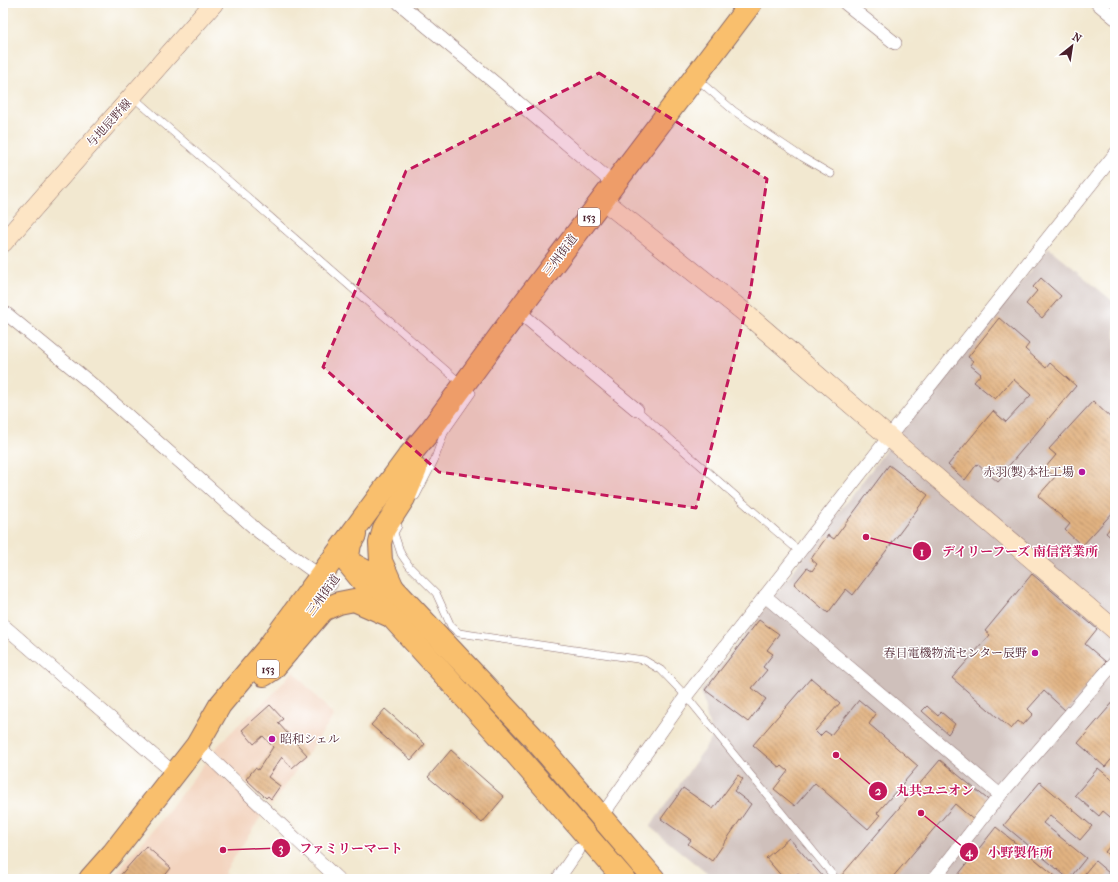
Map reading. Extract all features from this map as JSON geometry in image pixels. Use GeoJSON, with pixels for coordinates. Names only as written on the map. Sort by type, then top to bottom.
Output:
{"type":"FeatureCollection","features":[{"type":"Feature","properties":{"kind":"highway","name":"三州街道"},"geometry":{"type":"LineString","coordinates":[[90,879],[197,745],[264,675],[325,581],[365,514],[429,432],[518,311],[751,3]]}},
{"type":"Feature","properties":{"kind":"highway","name":"三州街道"},"geometry":{"type":"LineString","coordinates":[[347,562],[416,469],[429,432]]}},
{"type":"Feature","properties":{"kind":"highway"},"geometry":{"type":"LineString","coordinates":[[393,588],[381,561],[380,543],[384,529],[404,498],[416,469]]}},
{"type":"Feature","properties":{"kind":"highway"},"geometry":{"type":"LineString","coordinates":[[325,581],[347,562],[350,544],[365,514]]}},
{"type":"Feature","properties":{"kind":"highway"},"geometry":{"type":"LineString","coordinates":[[347,562],[378,578],[393,588],[532,736],[654,879]]}},
{"type":"Feature","properties":{"kind":"highway"},"geometry":{"type":"LineString","coordinates":[[347,562],[391,616],[515,753],[624,879]]}},
{"type":"Feature","properties":{"kind":"highway","name":"三州街道"},"geometry":{"type":"LineString","coordinates":[[197,745],[220,705],[325,581]]}},
{"type":"Feature","properties":{"kind":"highway"},"geometry":{"type":"LineString","coordinates":[[264,675],[274,669],[323,610],[339,603],[354,600],[391,616]]}},
{"type":"Feature","properties":{"kind":"street","name":"与地辰野線"},"geometry":{"type":"LineString","coordinates":[[3,243],[133,97],[214,3]]}},
{"type":"Feature","properties":{"kind":"street"},"geometry":{"type":"LineString","coordinates":[[399,3],[501,88],[608,192],[744,312],[1115,630]]}},
{"type":"Feature","properties":{"kind":"street"},"geometry":{"type":"LineString","coordinates":[[844,3],[895,43]]}},
{"type":"Feature","properties":{"kind":"street"},"geometry":{"type":"LineString","coordinates":[[1097,3],[1115,18]]}},
{"type":"Feature","properties":{"kind":"street"},"geometry":{"type":"LineString","coordinates":[[608,807],[686,696],[889,437],[1115,154]]}},
{"type":"Feature","properties":{"kind":"street"},"geometry":{"type":"LineString","coordinates":[[3,311],[99,390],[259,532],[325,581]]}},
{"type":"Feature","properties":{"kind":"street"},"geometry":{"type":"LineString","coordinates":[[518,311],[636,410]]}},
{"type":"Feature","properties":{"kind":"street"},"geometry":{"type":"LineString","coordinates":[[765,596],[1000,796]]}},
{"type":"Feature","properties":{"kind":"street"},"geometry":{"type":"LineString","coordinates":[[3,625],[175,774]]}},
{"type":"Feature","properties":{"kind":"street"},"geometry":{"type":"LineString","coordinates":[[934,879],[1000,796],[1115,662]]}},
{"type":"Feature","properties":{"kind":"street"},"geometry":{"type":"LineString","coordinates":[[197,745],[338,879]]}},
{"type":"Feature","properties":{"kind":"street"},"geometry":{"type":"LineString","coordinates":[[558,879],[578,850]]}},
{"type":"Feature","properties":{"kind":"lane"},"geometry":{"type":"LineString","coordinates":[[696,77],[734,111],[802,157],[831,174]]}},
{"type":"Feature","properties":{"kind":"lane"},"geometry":{"type":"LineString","coordinates":[[133,97],[472,393],[444,433],[434,461],[412,502]]}},
{"type":"Feature","properties":{"kind":"lane"},"geometry":{"type":"LineString","coordinates":[[636,410],[800,552]]}},
{"type":"Feature","properties":{"kind":"lane"},"geometry":{"type":"LineString","coordinates":[[401,521],[394,533],[401,554],[410,567],[436,594],[451,626],[459,633],[644,660],[661,670],[686,696],[836,879]]}},
{"type":"Feature","properties":{"kind":"highlighted area"},"geometry":{"type":"Polygon","coordinates":[[[599,73],[767,179],[750,294],[696,508],[439,472],[323,367],[406,171],[599,73]]]}},
{"type":"Feature","properties":{"kind":"shaded area"},"geometry":{"type":"Polygon","coordinates":[[[1049,248],[1115,303],[1115,879],[716,879],[710,876],[650,827],[712,738],[701,691],[875,465],[899,431],[1049,248]]]}},
{"type":"Feature","properties":{"kind":"shaded area","name":"昭和シェル"},"geometry":{"type":"Polygon","coordinates":[[[293,671],[334,716],[271,806],[213,751],[237,726],[271,696],[293,671]]]}},
{"type":"Feature","properties":{"kind":"shaded area"},"geometry":{"type":"Polygon","coordinates":[[[206,762],[264,812],[224,873],[230,879],[111,879],[153,830],[206,762]]]}},
{"type":"Feature","properties":{"kind":"building"},"geometry":{"type":"Polygon","coordinates":[[[1041,278],[1061,296],[1042,318],[1026,304],[1037,291],[1033,287],[1041,278]]]}},
{"type":"Feature","properties":{"kind":"building"},"geometry":{"type":"Polygon","coordinates":[[[999,318],[1029,344],[1025,349],[1046,368],[1050,363],[1076,386],[1006,469],[1008,471],[998,482],[977,464],[965,480],[948,465],[993,411],[1006,422],[1031,395],[1013,379],[995,399],[974,382],[981,374],[970,365],[973,361],[968,357],[999,318]]]}},
{"type":"Feature","properties":{"kind":"building","name":"赤羽(製)本社工場"},"geometry":{"type":"Polygon","coordinates":[[[1093,401],[1115,422],[1115,510],[1082,546],[1065,530],[1070,524],[1038,496],[1055,477],[1045,468],[1056,455],[1049,449],[1093,401]]]}},
{"type":"Feature","properties":{"kind":"building"},"geometry":{"type":"Polygon","coordinates":[[[889,465],[928,495],[853,595],[846,589],[828,613],[794,584],[807,568],[812,571],[817,564],[811,559],[828,535],[834,539],[889,465]]]}},
{"type":"Feature","properties":{"kind":"building"},"geometry":{"type":"Polygon","coordinates":[[[1115,522],[1115,539],[1114,540],[1106,533],[1115,522]]]}},
{"type":"Feature","properties":{"kind":"building","name":"春日電機物流センター辰野"},"geometry":{"type":"Polygon","coordinates":[[[1032,574],[1097,629],[1085,644],[1106,662],[1066,711],[1044,691],[1028,709],[1033,714],[1023,725],[1018,721],[1011,729],[952,678],[990,635],[985,631],[1032,574]]]}},
{"type":"Feature","properties":{"kind":"building"},"geometry":{"type":"Polygon","coordinates":[[[759,620],[779,634],[767,650],[773,654],[763,667],[767,670],[752,688],[766,699],[748,722],[705,690],[759,620]]]}},
{"type":"Feature","properties":{"kind":"building"},"geometry":{"type":"Polygon","coordinates":[[[811,678],[840,703],[815,731],[820,736],[825,731],[831,735],[859,700],[876,714],[869,724],[918,766],[877,813],[880,815],[868,829],[815,783],[795,806],[774,789],[788,771],[782,766],[780,768],[753,745],[811,678]]]}},
{"type":"Feature","properties":{"kind":"building"},"geometry":{"type":"Polygon","coordinates":[[[1115,700],[1115,755],[1105,767],[1078,743],[1115,700]]]}},
{"type":"Feature","properties":{"kind":"building"},"geometry":{"type":"Polygon","coordinates":[[[270,705],[283,719],[278,723],[307,755],[292,768],[282,757],[268,777],[280,786],[271,799],[268,796],[266,798],[246,779],[255,768],[258,770],[273,747],[263,736],[254,744],[242,730],[270,705]]]}},
{"type":"Feature","properties":{"kind":"building"},"geometry":{"type":"Polygon","coordinates":[[[927,706],[938,716],[941,712],[955,724],[948,734],[922,711],[927,706]]]}},
{"type":"Feature","properties":{"kind":"building"},"geometry":{"type":"Polygon","coordinates":[[[385,709],[425,744],[411,760],[371,725],[385,709]]]}},
{"type":"Feature","properties":{"kind":"building"},"geometry":{"type":"Polygon","coordinates":[[[451,750],[504,797],[482,823],[428,777],[451,750]]]}},
{"type":"Feature","properties":{"kind":"building"},"geometry":{"type":"Polygon","coordinates":[[[940,760],[992,803],[976,822],[955,804],[891,879],[844,879],[841,876],[940,760]]]}},
{"type":"Feature","properties":{"kind":"building"},"geometry":{"type":"Polygon","coordinates":[[[1098,768],[1115,782],[1115,821],[1103,811],[1099,816],[1075,795],[1098,768]]]}},
{"type":"Feature","properties":{"kind":"building"},"geometry":{"type":"Polygon","coordinates":[[[738,775],[743,779],[734,791],[751,804],[712,861],[688,844],[691,840],[661,819],[683,788],[713,809],[738,775]]]}},
{"type":"Feature","properties":{"kind":"building"},"geometry":{"type":"Polygon","coordinates":[[[1040,782],[1092,826],[1080,840],[1050,815],[1043,823],[1086,858],[1069,879],[1004,825],[1040,782]]]}},
{"type":"Feature","properties":{"kind":"building"},"geometry":{"type":"Polygon","coordinates":[[[996,827],[1059,879],[963,879],[958,875],[996,827]]]}},
{"type":"Feature","properties":{"kind":"building"},"geometry":{"type":"Polygon","coordinates":[[[789,838],[825,879],[803,879],[798,873],[792,879],[784,879],[766,858],[789,838]]]}},
{"type":"Feature","properties":{"kind":"building"},"geometry":{"type":"Polygon","coordinates":[[[1115,840],[1115,861],[1105,852],[1115,840]]]}},
{"type":"Feature","properties":{"kind":"building"},"geometry":{"type":"Polygon","coordinates":[[[146,846],[171,868],[162,879],[117,879],[146,846]]]}},
{"type":"Feature","properties":{"kind":"building"},"geometry":{"type":"Polygon","coordinates":[[[1095,861],[1109,873],[1104,879],[1080,879],[1095,861]]]}},
{"type":"Feature","properties":{"kind":"place","name":"赤羽(製)本社工場"},"geometry":{"type":"Point","coordinates":[1082,472]}},
{"type":"Feature","properties":{"kind":"place","name":"デイリーフーズ 南信営業所"},"geometry":{"type":"Point","coordinates":[866,537]}},
{"type":"Feature","properties":{"kind":"place","name":"春日電機物流センター辰野"},"geometry":{"type":"Point","coordinates":[1035,653]}},
{"type":"Feature","properties":{"kind":"place","name":"昭和シェル"},"geometry":{"type":"Point","coordinates":[272,739]}},
{"type":"Feature","properties":{"kind":"place","name":"丸共ユニオン"},"geometry":{"type":"Point","coordinates":[836,755]}},
{"type":"Feature","properties":{"kind":"place","name":"小野製作所"},"geometry":{"type":"Point","coordinates":[921,813]}},
{"type":"Feature","properties":{"kind":"place","name":"ファミリーマート"},"geometry":{"type":"Point","coordinates":[223,850]}}]}
